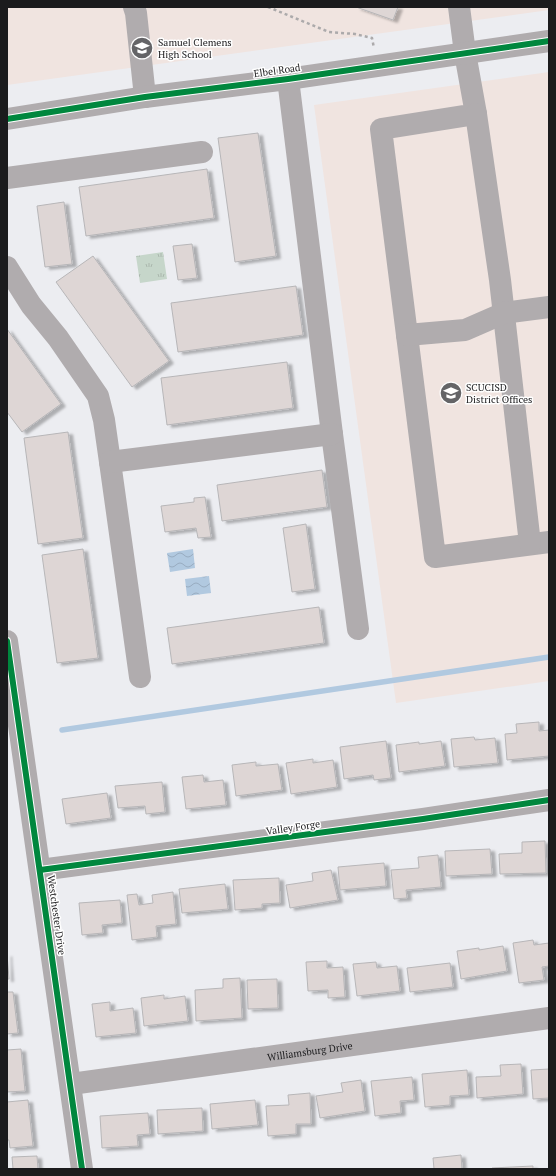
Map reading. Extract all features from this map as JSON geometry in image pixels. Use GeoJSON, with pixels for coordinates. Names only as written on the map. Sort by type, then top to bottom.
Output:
{"type":"FeatureCollection","features":[{"type":"Feature","properties":{"kind":"street"},"geometry":{"type":"LineString","coordinates":[[134,7],[146,97]]}},
{"type":"Feature","properties":{"kind":"street"},"geometry":{"type":"LineString","coordinates":[[459,7],[465,54],[476,114],[539,543],[434,557],[381,128],[476,114]]}},
{"type":"Feature","properties":{"kind":"street","name":"Elbel Road"},"geometry":{"type":"LineString","coordinates":[[7,119],[146,97],[288,79],[549,41]]}},
{"type":"Feature","properties":{"kind":"street"},"geometry":{"type":"LineString","coordinates":[[288,79],[358,629]]}},
{"type":"Feature","properties":{"kind":"street"},"geometry":{"type":"LineString","coordinates":[[7,178],[202,152]]}},
{"type":"Feature","properties":{"kind":"street"},"geometry":{"type":"LineString","coordinates":[[7,267],[32,305],[58,338],[98,396],[104,420],[140,676]]}},
{"type":"Feature","properties":{"kind":"street"},"geometry":{"type":"LineString","coordinates":[[407,335],[466,330],[504,312],[549,307]]}},
{"type":"Feature","properties":{"kind":"street"},"geometry":{"type":"LineString","coordinates":[[110,462],[332,434]]}},
{"type":"Feature","properties":{"kind":"street","name":"Westchester Drive"},"geometry":{"type":"LineString","coordinates":[[7,640],[82,1169]]}},
{"type":"Feature","properties":{"kind":"street","name":"Valley Forge"},"geometry":{"type":"LineString","coordinates":[[40,870],[416,820],[549,800]]}},
{"type":"Feature","properties":{"kind":"street","name":"Williamsburg Drive"},"geometry":{"type":"LineString","coordinates":[[71,1084],[549,1018]]}},
{"type":"Feature","properties":{"kind":"path"},"geometry":{"type":"LineString","coordinates":[[268,7],[329,32],[355,34],[372,38],[376,66]]}},
{"type":"Feature","properties":{"kind":"shaded area","name":"Samuel Clemens High School"},"geometry":{"type":"Polygon","coordinates":[[[7,7],[549,7],[549,10],[7,85],[7,7]]]}},
{"type":"Feature","properties":{"kind":"shaded area","name":"SCUCISD District Offices"},"geometry":{"type":"Polygon","coordinates":[[[549,72],[549,681],[396,703],[314,105],[549,72]]]}},
{"type":"Feature","properties":{"kind":"green space"},"geometry":{"type":"Polygon","coordinates":[[[163,252],[167,279],[140,283],[136,256],[163,252]]]}},
{"type":"Feature","properties":{"kind":"water"},"geometry":{"type":"Polygon","coordinates":[[[193,549],[195,568],[170,572],[167,553],[193,549]]]}},
{"type":"Feature","properties":{"kind":"water"},"geometry":{"type":"Polygon","coordinates":[[[209,576],[211,593],[187,596],[185,579],[209,576]]]}},
{"type":"Feature","properties":{"kind":"building"},"geometry":{"type":"Polygon","coordinates":[[[356,7],[398,7],[393,20],[356,7]]]}},
{"type":"Feature","properties":{"kind":"building"},"geometry":{"type":"Polygon","coordinates":[[[258,133],[276,256],[235,262],[218,138],[258,133]]]}},
{"type":"Feature","properties":{"kind":"building"},"geometry":{"type":"Polygon","coordinates":[[[207,169],[214,218],[86,236],[79,187],[207,169]]]}},
{"type":"Feature","properties":{"kind":"building"},"geometry":{"type":"Polygon","coordinates":[[[64,202],[72,264],[45,267],[37,206],[64,202]]]}},
{"type":"Feature","properties":{"kind":"building"},"geometry":{"type":"Polygon","coordinates":[[[192,244],[197,278],[178,280],[173,246],[192,244]]]}},
{"type":"Feature","properties":{"kind":"building"},"geometry":{"type":"Polygon","coordinates":[[[93,256],[169,361],[132,387],[56,282],[93,256]]]}},
{"type":"Feature","properties":{"kind":"building"},"geometry":{"type":"Polygon","coordinates":[[[296,286],[303,335],[178,352],[171,303],[296,286]]]}},
{"type":"Feature","properties":{"kind":"building"},"geometry":{"type":"Polygon","coordinates":[[[7,329],[61,404],[22,432],[7,412],[7,329]]]}},
{"type":"Feature","properties":{"kind":"building"},"geometry":{"type":"Polygon","coordinates":[[[287,362],[293,408],[167,425],[161,378],[287,362]]]}},
{"type":"Feature","properties":{"kind":"building"},"geometry":{"type":"Polygon","coordinates":[[[68,432],[83,538],[38,544],[24,438],[68,432]]]}},
{"type":"Feature","properties":{"kind":"building"},"geometry":{"type":"Polygon","coordinates":[[[322,470],[327,507],[222,521],[217,485],[322,470]]]}},
{"type":"Feature","properties":{"kind":"building"},"geometry":{"type":"Polygon","coordinates":[[[205,497],[211,537],[198,538],[196,528],[165,532],[161,506],[194,502],[194,498],[205,497]]]}},
{"type":"Feature","properties":{"kind":"building"},"geometry":{"type":"Polygon","coordinates":[[[306,524],[315,589],[292,592],[283,528],[306,524]]]}},
{"type":"Feature","properties":{"kind":"building"},"geometry":{"type":"Polygon","coordinates":[[[83,549],[98,658],[57,663],[42,555],[83,549]]]}},
{"type":"Feature","properties":{"kind":"building"},"geometry":{"type":"Polygon","coordinates":[[[319,607],[324,643],[172,664],[167,628],[319,607]]]}},
{"type":"Feature","properties":{"kind":"building"},"geometry":{"type":"Polygon","coordinates":[[[539,722],[539,731],[549,730],[549,756],[507,760],[505,734],[517,733],[516,724],[539,722]]]}},
{"type":"Feature","properties":{"kind":"building"},"geometry":{"type":"Polygon","coordinates":[[[474,737],[475,740],[495,738],[498,763],[454,767],[451,739],[474,737]]]}},
{"type":"Feature","properties":{"kind":"building"},"geometry":{"type":"Polygon","coordinates":[[[386,741],[391,778],[374,780],[373,775],[344,779],[340,747],[386,741]]]}},
{"type":"Feature","properties":{"kind":"building"},"geometry":{"type":"Polygon","coordinates":[[[441,741],[445,766],[399,772],[396,745],[441,741]]]}},
{"type":"Feature","properties":{"kind":"building"},"geometry":{"type":"Polygon","coordinates":[[[313,759],[313,763],[333,760],[337,787],[291,794],[286,763],[313,759]]]}},
{"type":"Feature","properties":{"kind":"building"},"geometry":{"type":"Polygon","coordinates":[[[256,762],[256,766],[278,764],[282,790],[236,796],[232,765],[256,762]]]}},
{"type":"Feature","properties":{"kind":"building"},"geometry":{"type":"Polygon","coordinates":[[[203,775],[204,782],[223,780],[226,805],[186,809],[182,777],[203,775]]]}},
{"type":"Feature","properties":{"kind":"building"},"geometry":{"type":"Polygon","coordinates":[[[162,782],[165,812],[146,814],[145,806],[118,808],[115,786],[162,782]]]}},
{"type":"Feature","properties":{"kind":"building"},"geometry":{"type":"Polygon","coordinates":[[[107,793],[111,818],[66,824],[62,799],[107,793]]]}},
{"type":"Feature","properties":{"kind":"building"},"geometry":{"type":"Polygon","coordinates":[[[545,841],[546,873],[500,874],[499,854],[522,853],[522,842],[545,841]]]}},
{"type":"Feature","properties":{"kind":"building"},"geometry":{"type":"Polygon","coordinates":[[[490,849],[492,874],[446,876],[445,851],[490,849]]]}},
{"type":"Feature","properties":{"kind":"building"},"geometry":{"type":"Polygon","coordinates":[[[438,855],[441,887],[406,890],[407,898],[394,899],[391,870],[419,868],[418,857],[438,855]]]}},
{"type":"Feature","properties":{"kind":"building"},"geometry":{"type":"Polygon","coordinates":[[[384,863],[386,886],[340,890],[338,867],[384,863]]]}},
{"type":"Feature","properties":{"kind":"building"},"geometry":{"type":"Polygon","coordinates":[[[331,870],[338,900],[290,908],[286,885],[313,881],[312,873],[331,870]]]}},
{"type":"Feature","properties":{"kind":"building"},"geometry":{"type":"Polygon","coordinates":[[[279,878],[280,903],[262,904],[262,908],[235,910],[233,880],[279,878]]]}},
{"type":"Feature","properties":{"kind":"building"},"geometry":{"type":"Polygon","coordinates":[[[225,884],[228,909],[182,913],[179,889],[225,884]]]}},
{"type":"Feature","properties":{"kind":"building"},"geometry":{"type":"Polygon","coordinates":[[[173,892],[176,924],[156,926],[157,937],[132,940],[127,895],[137,894],[139,905],[153,903],[152,895],[173,892]]]}},
{"type":"Feature","properties":{"kind":"building"},"geometry":{"type":"Polygon","coordinates":[[[120,900],[122,923],[102,925],[103,933],[82,935],[79,903],[120,900]]]}},
{"type":"Feature","properties":{"kind":"building"},"geometry":{"type":"Polygon","coordinates":[[[533,940],[534,945],[549,943],[549,966],[542,967],[544,980],[519,983],[513,943],[533,940]]]}},
{"type":"Feature","properties":{"kind":"building"},"geometry":{"type":"Polygon","coordinates":[[[503,946],[507,971],[461,979],[457,951],[479,948],[479,950],[503,946]]]}},
{"type":"Feature","properties":{"kind":"building"},"geometry":{"type":"Polygon","coordinates":[[[7,954],[9,979],[7,979],[7,954]]]}},
{"type":"Feature","properties":{"kind":"building"},"geometry":{"type":"Polygon","coordinates":[[[327,961],[327,968],[343,967],[345,997],[328,998],[328,990],[308,991],[306,962],[327,961]]]}},
{"type":"Feature","properties":{"kind":"building"},"geometry":{"type":"Polygon","coordinates":[[[376,962],[377,968],[397,966],[400,991],[357,996],[353,964],[376,962]]]}},
{"type":"Feature","properties":{"kind":"building"},"geometry":{"type":"Polygon","coordinates":[[[450,963],[453,987],[410,992],[407,968],[450,963]]]}},
{"type":"Feature","properties":{"kind":"building"},"geometry":{"type":"Polygon","coordinates":[[[240,978],[242,1018],[196,1021],[195,990],[223,988],[223,979],[240,978]]]}},
{"type":"Feature","properties":{"kind":"building"},"geometry":{"type":"Polygon","coordinates":[[[277,979],[278,1008],[248,1009],[247,980],[277,979]]]}},
{"type":"Feature","properties":{"kind":"building"},"geometry":{"type":"Polygon","coordinates":[[[7,992],[13,992],[18,1033],[7,1034],[7,992]]]}},
{"type":"Feature","properties":{"kind":"building"},"geometry":{"type":"Polygon","coordinates":[[[164,995],[164,999],[185,996],[188,1021],[144,1026],[141,998],[164,995]]]}},
{"type":"Feature","properties":{"kind":"building"},"geometry":{"type":"Polygon","coordinates":[[[110,1002],[110,1011],[133,1008],[136,1033],[96,1037],[92,1004],[110,1002]]]}},
{"type":"Feature","properties":{"kind":"building"},"geometry":{"type":"Polygon","coordinates":[[[21,1049],[25,1091],[7,1092],[7,1050],[21,1049]]]}},
{"type":"Feature","properties":{"kind":"building"},"geometry":{"type":"Polygon","coordinates":[[[521,1064],[523,1094],[477,1098],[476,1077],[501,1076],[500,1065],[521,1064]]]}},
{"type":"Feature","properties":{"kind":"building"},"geometry":{"type":"Polygon","coordinates":[[[549,1069],[549,1098],[533,1099],[531,1070],[549,1069]]]}},
{"type":"Feature","properties":{"kind":"building"},"geometry":{"type":"Polygon","coordinates":[[[467,1070],[469,1095],[450,1096],[450,1105],[425,1107],[422,1074],[467,1070]]]}},
{"type":"Feature","properties":{"kind":"building"},"geometry":{"type":"Polygon","coordinates":[[[412,1077],[414,1100],[400,1101],[401,1113],[375,1116],[371,1081],[412,1077]]]}},
{"type":"Feature","properties":{"kind":"building"},"geometry":{"type":"Polygon","coordinates":[[[361,1080],[365,1111],[320,1118],[316,1096],[343,1092],[341,1083],[361,1080]]]}},
{"type":"Feature","properties":{"kind":"building"},"geometry":{"type":"Polygon","coordinates":[[[310,1093],[311,1124],[296,1124],[296,1134],[268,1136],[266,1106],[289,1105],[288,1095],[310,1093]]]}},
{"type":"Feature","properties":{"kind":"building"},"geometry":{"type":"Polygon","coordinates":[[[28,1100],[33,1146],[10,1148],[9,1140],[7,1140],[7,1102],[28,1100]]]}},
{"type":"Feature","properties":{"kind":"building"},"geometry":{"type":"Polygon","coordinates":[[[255,1100],[258,1125],[212,1129],[210,1104],[255,1100]]]}},
{"type":"Feature","properties":{"kind":"building"},"geometry":{"type":"Polygon","coordinates":[[[202,1108],[203,1131],[158,1134],[157,1110],[202,1108]]]}},
{"type":"Feature","properties":{"kind":"building"},"geometry":{"type":"Polygon","coordinates":[[[148,1113],[150,1134],[137,1135],[138,1146],[102,1148],[100,1116],[148,1113]]]}},
{"type":"Feature","properties":{"kind":"building"},"geometry":{"type":"Polygon","coordinates":[[[461,1155],[462,1169],[434,1169],[433,1158],[461,1155]]]}},
{"type":"Feature","properties":{"kind":"building"},"geometry":{"type":"Polygon","coordinates":[[[37,1156],[38,1169],[13,1169],[12,1157],[37,1156]]]}},
{"type":"Feature","properties":{"kind":"building"},"geometry":{"type":"Polygon","coordinates":[[[533,1166],[533,1169],[492,1169],[492,1168],[533,1166]]]}},
{"type":"Feature","properties":{"kind":"waterway"},"geometry":{"type":"LineString","coordinates":[[62,730],[549,657]]}},
{"type":"Feature","properties":{"kind":"cycle path"},"geometry":{"type":"LineString","coordinates":[[7,119],[145,97],[288,79],[549,41]]}},
{"type":"Feature","properties":{"kind":"cycle path"},"geometry":{"type":"LineString","coordinates":[[7,641],[82,1169]]}},
{"type":"Feature","properties":{"kind":"cycle path"},"geometry":{"type":"LineString","coordinates":[[40,870],[423,819],[549,800]]}},
{"type":"Feature","properties":{"kind":"place","name":"Samuel Clemens High School"},"geometry":{"type":"Point","coordinates":[142,48]}},
{"type":"Feature","properties":{"kind":"place","name":"SCUCISD District Offices"},"geometry":{"type":"Point","coordinates":[451,393]}}]}
